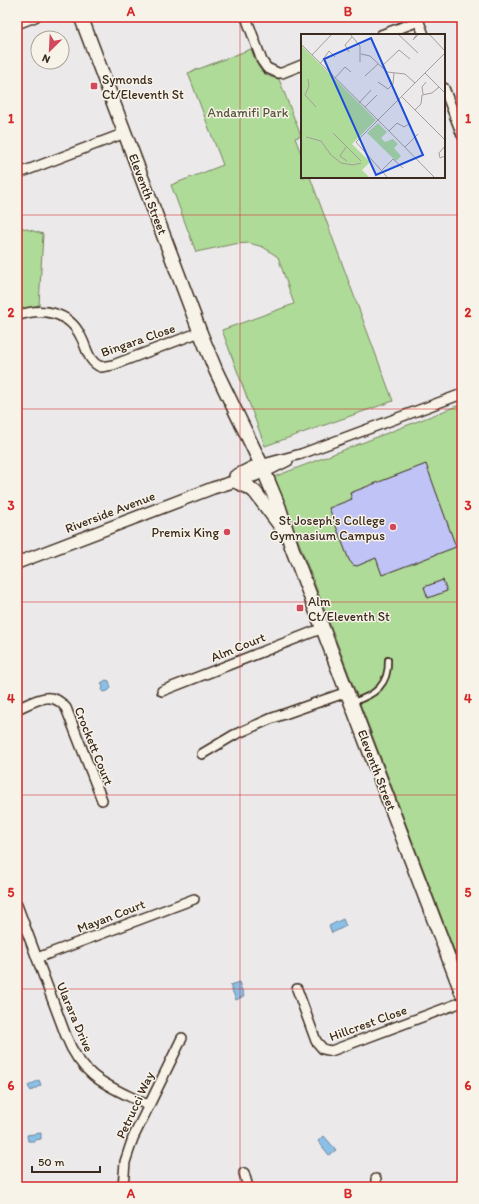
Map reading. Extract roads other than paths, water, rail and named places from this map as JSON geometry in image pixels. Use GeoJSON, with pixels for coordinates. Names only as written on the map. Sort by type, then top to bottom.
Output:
{"type":"FeatureCollection","features":[{"type":"Feature","properties":{"kind":"main road","name":"Eleventh Street"},"geometry":{"type":"LineString","coordinates":[[81,17],[200,332],[282,528],[292,548]]}},
{"type":"Feature","properties":{"kind":"main road","name":"Eleventh Street"},"geometry":{"type":"LineString","coordinates":[[258,470],[279,506],[292,548],[462,993]]}},
{"type":"Feature","properties":{"kind":"main road"},"geometry":{"type":"LineString","coordinates":[[237,482],[255,492],[282,528]]}},
{"type":"Feature","properties":{"kind":"street"},"geometry":{"type":"LineString","coordinates":[[17,24],[35,17]]}},
{"type":"Feature","properties":{"kind":"street"},"geometry":{"type":"LineString","coordinates":[[246,17],[262,61],[267,68],[272,71],[282,72],[301,65]]}},
{"type":"Feature","properties":{"kind":"street"},"geometry":{"type":"LineString","coordinates":[[383,34],[418,19],[424,34]]}},
{"type":"Feature","properties":{"kind":"street"},"geometry":{"type":"LineString","coordinates":[[445,91],[462,135]]}},
{"type":"Feature","properties":{"kind":"street"},"geometry":{"type":"LineString","coordinates":[[17,174],[125,133]]}},
{"type":"Feature","properties":{"kind":"street","name":"Bingara Close"},"geometry":{"type":"LineString","coordinates":[[17,316],[33,311],[42,311],[58,314],[65,318],[77,330],[92,362],[100,367],[113,365],[200,332]]}},
{"type":"Feature","properties":{"kind":"street","name":"Riverside Avenue"},"geometry":{"type":"LineString","coordinates":[[17,563],[258,470],[462,394]]}},
{"type":"Feature","properties":{"kind":"street","name":"Riverside Avenue"},"geometry":{"type":"LineString","coordinates":[[213,488],[237,482],[258,470]]}},
{"type":"Feature","properties":{"kind":"street","name":"Alm Court"},"geometry":{"type":"LineString","coordinates":[[162,691],[323,628]]}},
{"type":"Feature","properties":{"kind":"street","name":"Crockett Court"},"geometry":{"type":"LineString","coordinates":[[17,708],[46,697],[57,699],[62,703],[66,708],[102,800]]}},
{"type":"Feature","properties":{"kind":"street"},"geometry":{"type":"LineString","coordinates":[[202,754],[234,735],[270,718],[349,697]]}},
{"type":"Feature","properties":{"kind":"street","name":"Mayan Court"},"geometry":{"type":"LineString","coordinates":[[37,958],[194,898]]}},
{"type":"Feature","properties":{"kind":"street","name":"Ularara Drive"},"geometry":{"type":"LineString","coordinates":[[18,911],[70,1046],[83,1067],[105,1084],[148,1106]]}},
{"type":"Feature","properties":{"kind":"street","name":"Hillcrest Close"},"geometry":{"type":"LineString","coordinates":[[297,989],[316,1041],[323,1049],[331,1051],[462,1002]]}},
{"type":"Feature","properties":{"kind":"street","name":"Petrucci Way"},"geometry":{"type":"LineString","coordinates":[[123,1187],[124,1169],[128,1150],[182,1038]]}},
{"type":"Feature","properties":{"kind":"street"},"geometry":{"type":"LineString","coordinates":[[244,1173],[248,1187]]}},
{"type":"Feature","properties":{"kind":"lane"},"geometry":{"type":"LineString","coordinates":[[349,697],[370,696],[377,691],[386,678],[389,669],[388,660]]}},
{"type":"Feature","properties":{"kind":"water"},"geometry":{"type":"Polygon","coordinates":[[[106,680],[109,681],[111,688],[108,691],[103,692],[101,683],[106,680]]]}},
{"type":"Feature","properties":{"kind":"water"},"geometry":{"type":"Polygon","coordinates":[[[343,919],[346,926],[332,933],[329,926],[343,919]]]}},
{"type":"Feature","properties":{"kind":"water"},"geometry":{"type":"Polygon","coordinates":[[[239,982],[244,996],[236,1000],[230,985],[239,982]]]}},
{"type":"Feature","properties":{"kind":"water"},"geometry":{"type":"Polygon","coordinates":[[[39,1080],[41,1085],[31,1091],[28,1086],[39,1080]]]}},
{"type":"Feature","properties":{"kind":"water"},"geometry":{"type":"Polygon","coordinates":[[[41,1133],[41,1139],[28,1141],[27,1135],[41,1133]]]}},
{"type":"Feature","properties":{"kind":"water"},"geometry":{"type":"Polygon","coordinates":[[[324,1136],[336,1150],[329,1155],[318,1141],[324,1136]]]}},
{"type":"Feature","properties":{"kind":"place","name":"Symonds Ct/Eleventh St"},"geometry":{"type":"Point","coordinates":[94,86]}},
{"type":"Feature","properties":{"kind":"place","name":"St Joseph's College Gymnasium Campus"},"geometry":{"type":"Point","coordinates":[393,527]}},
{"type":"Feature","properties":{"kind":"place","name":"Premix King"},"geometry":{"type":"Point","coordinates":[227,532]}},
{"type":"Feature","properties":{"kind":"place","name":"Alm Ct/Eleventh St"},"geometry":{"type":"Point","coordinates":[300,608]}},
{"type":"Feature","properties":{"kind":"park label","name":"Andamifi Park"},"geometry":{"type":"Point","coordinates":[248,112]}}]}
